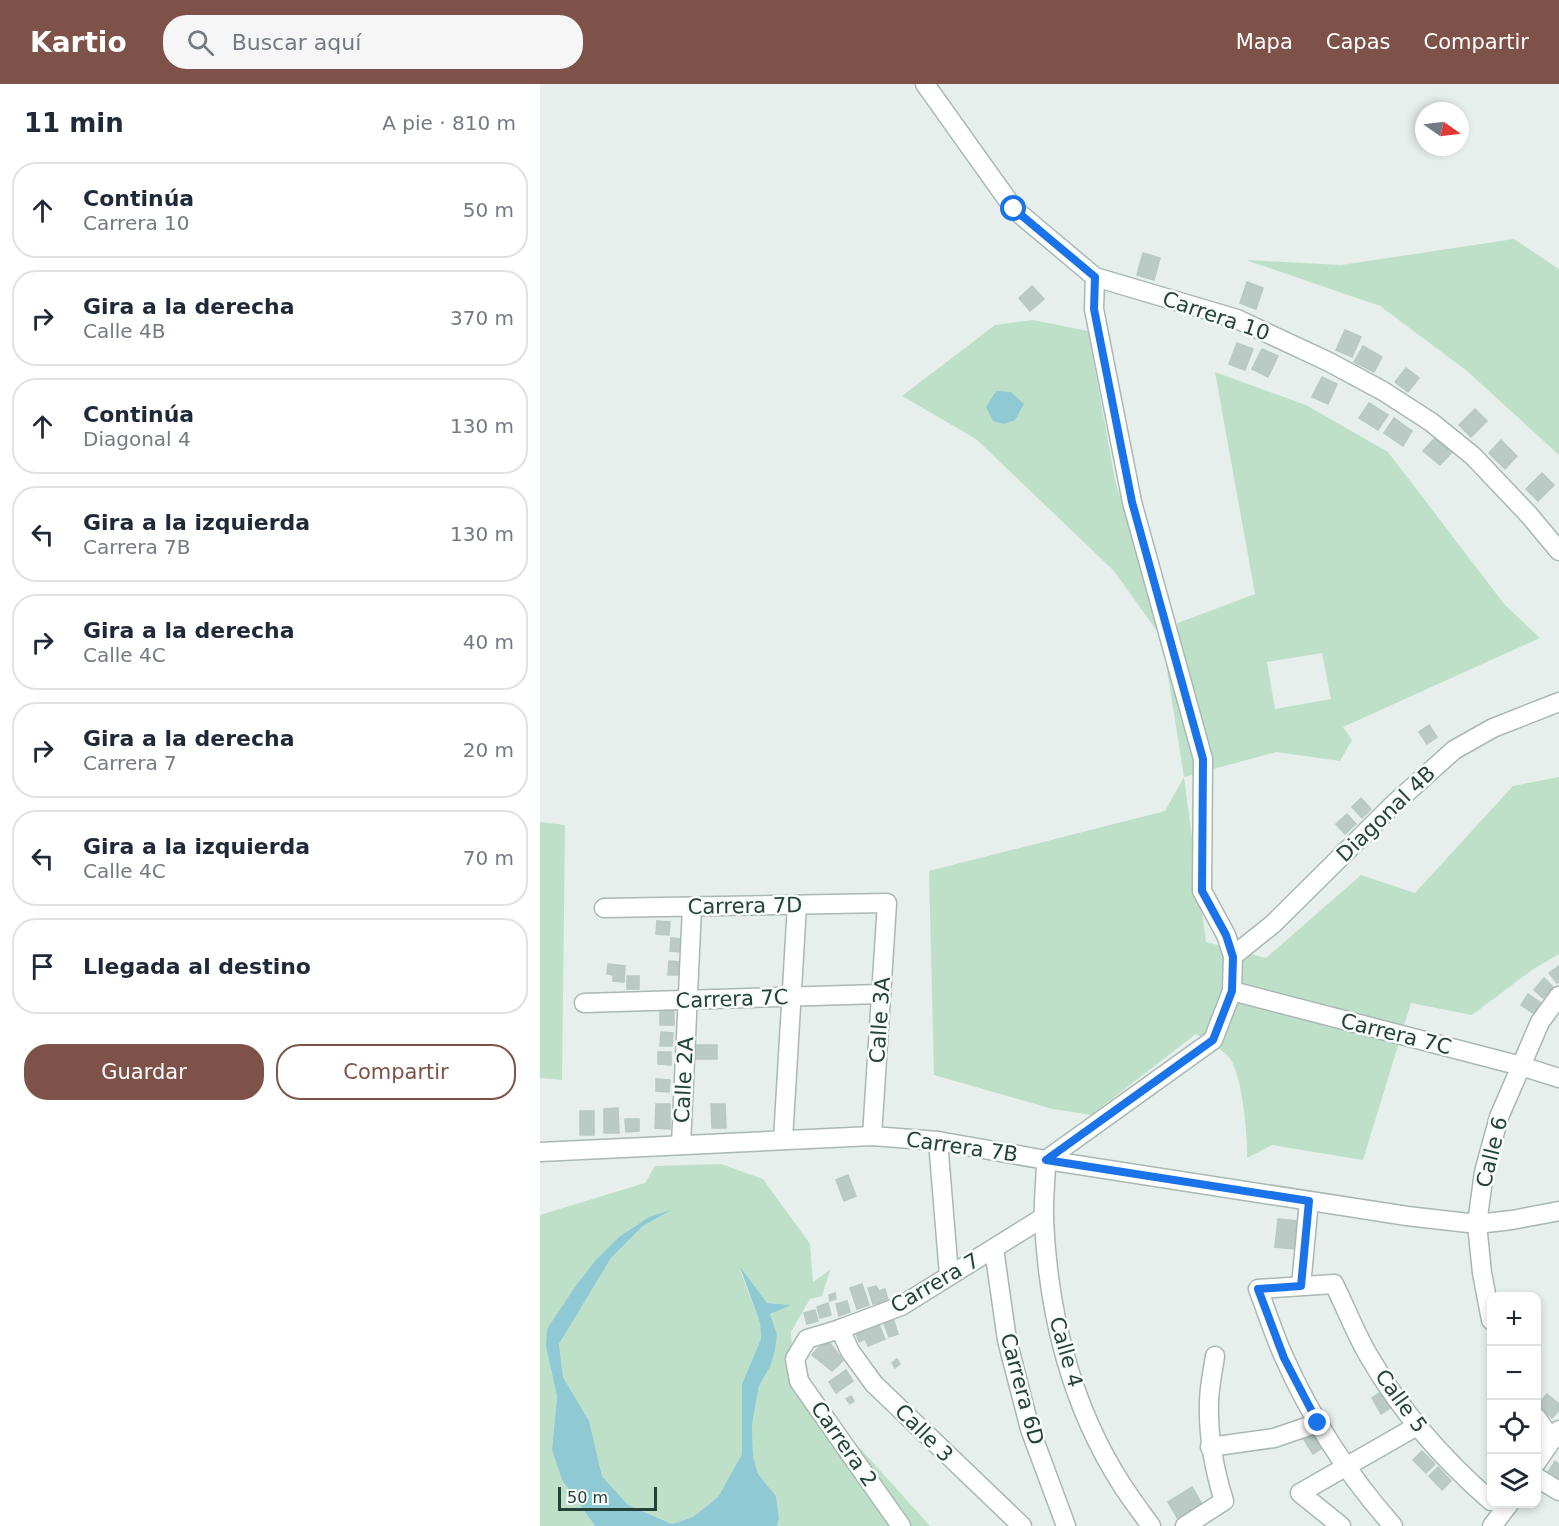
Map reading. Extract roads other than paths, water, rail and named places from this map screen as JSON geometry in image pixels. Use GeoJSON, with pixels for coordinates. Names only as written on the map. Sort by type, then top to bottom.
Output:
{"type":"FeatureCollection","features":[{"type":"Feature","properties":{"kind":"street","name":"Carrera 10"},"geometry":{"type":"LineString","coordinates":[[925,84],[1014,209],[1095,277],[1238,319],[1329,362],[1383,391],[1431,422],[1473,456],[1529,515],[1559,552]]}},
{"type":"Feature","properties":{"kind":"street"},"geometry":{"type":"LineString","coordinates":[[1046,1160],[1213,1040],[1232,991],[1233,957],[1226,935],[1202,891],[1203,759],[1132,502],[1094,309],[1095,277]]}},
{"type":"Feature","properties":{"kind":"street","name":"Diagonal 4B"},"geometry":{"type":"LineString","coordinates":[[1233,957],[1273,924],[1395,803],[1454,750],[1493,728],[1559,702]]}},
{"type":"Feature","properties":{"kind":"street","name":"Carrera 7D"},"geometry":{"type":"LineString","coordinates":[[604,908],[887,903]]}},
{"type":"Feature","properties":{"kind":"street","name":"Calle 3A"},"geometry":{"type":"LineString","coordinates":[[872,1136],[887,903]]}},
{"type":"Feature","properties":{"kind":"street"},"geometry":{"type":"LineString","coordinates":[[783,1140],[797,905]]}},
{"type":"Feature","properties":{"kind":"street","name":"Calle 2A"},"geometry":{"type":"LineString","coordinates":[[681,1145],[692,907]]}},
{"type":"Feature","properties":{"kind":"street","name":"Carrera 7C"},"geometry":{"type":"LineString","coordinates":[[1232,991],[1521,1066],[1559,1078]]}},
{"type":"Feature","properties":{"kind":"street","name":"Carrera 7C"},"geometry":{"type":"LineString","coordinates":[[584,1003],[881,994]]}},
{"type":"Feature","properties":{"kind":"street","name":"Calle 6"},"geometry":{"type":"LineString","coordinates":[[1487,1299],[1477,1224],[1484,1172],[1498,1117],[1540,1022],[1559,996]]}},
{"type":"Feature","properties":{"kind":"street","name":"Carrera 7B"},"geometry":{"type":"LineString","coordinates":[[540,1152],[872,1136],[938,1141],[1309,1201],[1477,1224],[1512,1221],[1559,1210]]}},
{"type":"Feature","properties":{"kind":"street"},"geometry":{"type":"LineString","coordinates":[[938,1141],[949,1275]]}},
{"type":"Feature","properties":{"kind":"street","name":"Calle 4"},"geometry":{"type":"LineString","coordinates":[[1046,1160],[1044,1217],[1049,1287],[1064,1356],[1088,1422],[1121,1484],[1151,1526]]}},
{"type":"Feature","properties":{"kind":"street"},"geometry":{"type":"LineString","coordinates":[[1309,1201],[1301,1286],[1258,1289],[1284,1358],[1318,1423],[1346,1466],[1390,1525]]}},
{"type":"Feature","properties":{"kind":"street","name":"Carrera 7"},"geometry":{"type":"LineString","coordinates":[[795,1359],[807,1339],[901,1306],[1044,1217]]}},
{"type":"Feature","properties":{"kind":"street","name":"Carrera 6D"},"geometry":{"type":"LineString","coordinates":[[994,1249],[1008,1340],[1030,1429],[1066,1526]]}},
{"type":"Feature","properties":{"kind":"street","name":"Calle 5"},"geometry":{"type":"LineString","coordinates":[[1301,1286],[1334,1284],[1370,1358],[1417,1426],[1457,1471],[1498,1509]]}},
{"type":"Feature","properties":{"kind":"street","name":"Calle 3"},"geometry":{"type":"LineString","coordinates":[[840,1329],[850,1351],[874,1384],[1022,1526]]}},
{"type":"Feature","properties":{"kind":"street"},"geometry":{"type":"LineString","coordinates":[[1185,1526],[1224,1501],[1215,1474],[1210,1447],[1209,1401],[1215,1356]]}},
{"type":"Feature","properties":{"kind":"street","name":"Carrera 2"},"geometry":{"type":"LineString","coordinates":[[795,1359],[799,1381],[901,1526]]}},
{"type":"Feature","properties":{"kind":"street"},"geometry":{"type":"LineString","coordinates":[[1541,1422],[1555,1435],[1541,1456]]}},
{"type":"Feature","properties":{"kind":"street"},"geometry":{"type":"LineString","coordinates":[[1210,1447],[1274,1438],[1318,1423]]}},
{"type":"Feature","properties":{"kind":"street"},"geometry":{"type":"LineString","coordinates":[[1341,1526],[1300,1492],[1417,1426]]}},
{"type":"Feature","properties":{"kind":"street"},"geometry":{"type":"LineString","coordinates":[[1541,1480],[1559,1491]]}},
{"type":"Feature","properties":{"kind":"water"},"geometry":{"type":"Polygon","coordinates":[[[996,391],[1011,392],[1024,404],[1015,420],[1004,424],[993,421],[986,407],[996,391]]]}},
{"type":"Feature","properties":{"kind":"water"},"geometry":{"type":"Polygon","coordinates":[[[671,1210],[643,1226],[611,1258],[559,1344],[563,1377],[589,1421],[602,1476],[628,1505],[672,1524],[693,1517],[718,1497],[742,1454],[742,1384],[761,1339],[760,1323],[740,1267],[767,1303],[791,1305],[770,1314],[777,1334],[775,1350],[770,1367],[759,1386],[752,1425],[753,1457],[758,1474],[776,1496],[779,1518],[777,1526],[595,1526],[562,1480],[552,1450],[557,1396],[546,1347],[547,1329],[595,1261],[619,1237],[649,1217],[671,1210]]]}}]}
